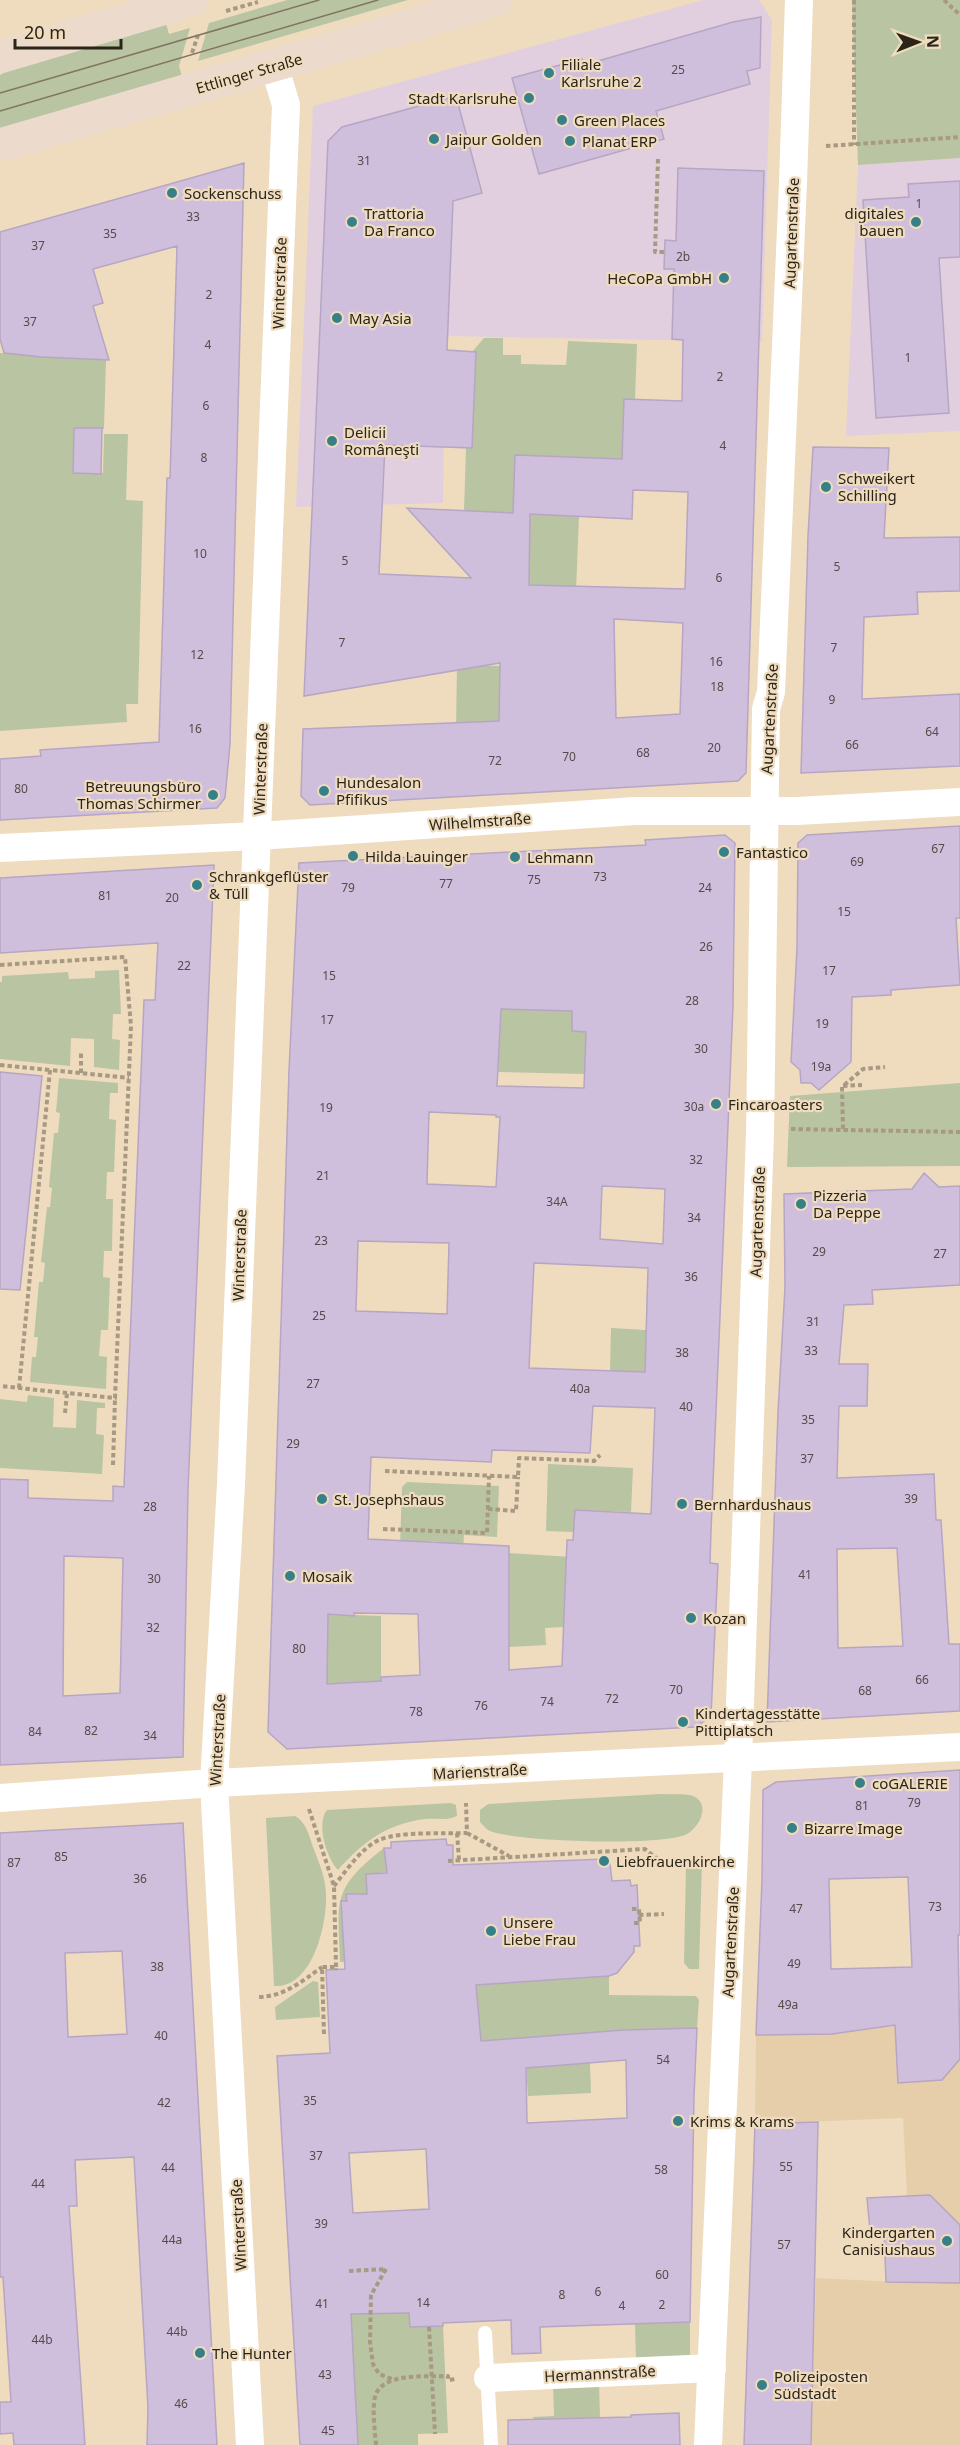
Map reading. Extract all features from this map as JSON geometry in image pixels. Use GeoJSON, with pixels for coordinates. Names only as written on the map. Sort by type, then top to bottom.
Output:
{"type":"FeatureCollection","features":[{"type":"Feature","properties":{"kind":"main road","name":"Ettlinger Straße"},"geometry":{"type":"LineString","coordinates":[[0,145],[497,0]]}},
{"type":"Feature","properties":{"kind":"main road"},"geometry":{"type":"LineString","coordinates":[[0,57],[206,7]]}},
{"type":"Feature","properties":{"kind":"street","name":"Augartenstraße"},"geometry":{"type":"LineString","coordinates":[[708,2445],[738,1760],[760,1128],[766,709],[771,692],[795,147],[799,0]]}},
{"type":"Feature","properties":{"kind":"street","name":"Winterstraße"},"geometry":{"type":"LineString","coordinates":[[250,2445],[214,1784],[231,1484],[286,105],[274,65]]}},
{"type":"Feature","properties":{"kind":"street","name":"Wilhelmstraße"},"geometry":{"type":"LineString","coordinates":[[0,848],[258,836],[635,811],[765,812],[960,802]]}},
{"type":"Feature","properties":{"kind":"street","name":"Marienstraße"},"geometry":{"type":"LineString","coordinates":[[0,1798],[308,1779],[738,1760],[960,1747]]}},
{"type":"Feature","properties":{"kind":"street","name":"Hermannstraße"},"geometry":{"type":"LineString","coordinates":[[488,2378],[712,2368]]}},
{"type":"Feature","properties":{"kind":"lane"},"geometry":{"type":"LineString","coordinates":[[484,2332],[490,2445]]}},
{"type":"Feature","properties":{"kind":"path"},"geometry":{"type":"LineString","coordinates":[[854,0],[854,145]]}},
{"type":"Feature","properties":{"kind":"path"},"geometry":{"type":"LineString","coordinates":[[944,0],[960,15]]}},
{"type":"Feature","properties":{"kind":"path"},"geometry":{"type":"LineString","coordinates":[[206,7],[258,2]]}},
{"type":"Feature","properties":{"kind":"path"},"geometry":{"type":"LineString","coordinates":[[795,147],[960,137]]}},
{"type":"Feature","properties":{"kind":"path"},"geometry":{"type":"LineString","coordinates":[[658,159],[655,252],[665,252]]}},
{"type":"Feature","properties":{"kind":"path"},"geometry":{"type":"LineString","coordinates":[[0,965],[125,957],[131,1026],[113,1465]]}},
{"type":"Feature","properties":{"kind":"path"},"geometry":{"type":"LineString","coordinates":[[81,1052],[81,1073]]}},
{"type":"Feature","properties":{"kind":"path"},"geometry":{"type":"LineString","coordinates":[[0,1065],[129,1078]]}},
{"type":"Feature","properties":{"kind":"path"},"geometry":{"type":"LineString","coordinates":[[842,1087],[863,1069],[885,1067]]}},
{"type":"Feature","properties":{"kind":"path"},"geometry":{"type":"LineString","coordinates":[[18,1388],[50,1070]]}},
{"type":"Feature","properties":{"kind":"path"},"geometry":{"type":"LineString","coordinates":[[842,1087],[862,1085]]}},
{"type":"Feature","properties":{"kind":"path"},"geometry":{"type":"LineString","coordinates":[[842,1087],[843,1130]]}},
{"type":"Feature","properties":{"kind":"path"},"geometry":{"type":"LineString","coordinates":[[760,1128],[960,1132]]}},
{"type":"Feature","properties":{"kind":"path"},"geometry":{"type":"LineString","coordinates":[[0,1386],[115,1398]]}},
{"type":"Feature","properties":{"kind":"path"},"geometry":{"type":"LineString","coordinates":[[65,1413],[67,1393]]}},
{"type":"Feature","properties":{"kind":"path"},"geometry":{"type":"LineString","coordinates":[[488,1509],[516,1510],[519,1458],[594,1461],[600,1455]]}},
{"type":"Feature","properties":{"kind":"path"},"geometry":{"type":"LineString","coordinates":[[385,1472],[518,1477]]}},
{"type":"Feature","properties":{"kind":"path"},"geometry":{"type":"LineString","coordinates":[[383,1529],[487,1533],[489,1476]]}},
{"type":"Feature","properties":{"kind":"path"},"geometry":{"type":"LineString","coordinates":[[464,1772],[467,1833]]}},
{"type":"Feature","properties":{"kind":"path"},"geometry":{"type":"LineString","coordinates":[[225,1999],[275,1996],[288,1991],[322,1967],[336,1968],[334,1886],[309,1812],[308,1779]]}},
{"type":"Feature","properties":{"kind":"path"},"geometry":{"type":"LineString","coordinates":[[458,1833],[459,1860]]}},
{"type":"Feature","properties":{"kind":"path"},"geometry":{"type":"LineString","coordinates":[[334,1886],[357,1858],[379,1840],[398,1836],[467,1833],[509,1857]]}},
{"type":"Feature","properties":{"kind":"path"},"geometry":{"type":"LineString","coordinates":[[448,1861],[645,1849],[665,1865]]}},
{"type":"Feature","properties":{"kind":"path"},"geometry":{"type":"LineString","coordinates":[[632,1909],[639,1909],[640,1923],[633,1923]]}},
{"type":"Feature","properties":{"kind":"path"},"geometry":{"type":"LineString","coordinates":[[639,1915],[664,1914]]}},
{"type":"Feature","properties":{"kind":"path"},"geometry":{"type":"LineString","coordinates":[[322,1967],[324,2034]]}},
{"type":"Feature","properties":{"kind":"path"},"geometry":{"type":"LineString","coordinates":[[349,2271],[386,2270],[371,2295],[370,2342],[373,2364],[379,2374],[392,2379],[448,2376],[448,2380]]}},
{"type":"Feature","properties":{"kind":"path"},"geometry":{"type":"LineString","coordinates":[[429,2327],[435,2434]]}},
{"type":"Feature","properties":{"kind":"path"},"geometry":{"type":"LineString","coordinates":[[376,2445],[375,2397],[382,2385],[392,2379]]}},
{"type":"Feature","properties":{"kind":"shaded area"},"geometry":{"type":"Polygon","coordinates":[[[703,0],[759,0],[772,20],[762,342],[445,336],[443,503],[296,507],[313,106],[703,0]]]}},
{"type":"Feature","properties":{"kind":"shaded area"},"geometry":{"type":"Polygon","coordinates":[[[960,158],[960,431],[846,436],[858,165],[960,158]]]}},
{"type":"Feature","properties":{"kind":"shaded area"},"geometry":{"type":"Polygon","coordinates":[[[960,2023],[960,2445],[811,2445],[816,2278],[937,2284],[932,2195],[907,2196],[903,2118],[755,2124],[756,2035],[832,2034],[890,2026],[960,2023]]]}},
{"type":"Feature","properties":{"kind":"green space"},"geometry":{"type":"Polygon","coordinates":[[[287,0],[408,0],[198,61],[209,23],[287,0]]]}},
{"type":"Feature","properties":{"kind":"green space"},"geometry":{"type":"Polygon","coordinates":[[[852,0],[960,0],[960,158],[858,165],[852,0]]]}},
{"type":"Feature","properties":{"kind":"green space"},"geometry":{"type":"Polygon","coordinates":[[[165,20],[169,34],[190,28],[179,66],[183,80],[0,135],[0,75],[13,67],[165,20]]]}},
{"type":"Feature","properties":{"kind":"green space"},"geometry":{"type":"Polygon","coordinates":[[[484,338],[503,338],[503,355],[521,355],[521,364],[566,365],[568,341],[637,344],[635,399],[624,400],[622,459],[516,455],[513,513],[464,511],[466,448],[472,447],[476,353],[472,352],[484,338]]]}},
{"type":"Feature","properties":{"kind":"green space"},"geometry":{"type":"Polygon","coordinates":[[[0,353],[106,360],[104,429],[74,428],[73,472],[103,473],[104,434],[128,434],[126,500],[143,501],[138,704],[126,704],[127,722],[0,731],[0,353]]]}},
{"type":"Feature","properties":{"kind":"green space"},"geometry":{"type":"Polygon","coordinates":[[[530,514],[579,516],[576,592],[527,615],[530,514]]]}},
{"type":"Feature","properties":{"kind":"green space"},"geometry":{"type":"Polygon","coordinates":[[[457,665],[500,666],[499,696],[529,697],[529,719],[456,728],[457,665]]]}},
{"type":"Feature","properties":{"kind":"green space"},"geometry":{"type":"Polygon","coordinates":[[[119,970],[121,1014],[113,1014],[112,1039],[120,1040],[119,1070],[94,1067],[94,1039],[71,1038],[70,1066],[0,1059],[0,982],[2,982],[2,976],[68,972],[69,979],[95,978],[95,971],[119,970]]]}},
{"type":"Feature","properties":{"kind":"green space"},"geometry":{"type":"Polygon","coordinates":[[[501,1009],[572,1011],[572,1031],[586,1032],[585,1074],[498,1072],[501,1009]]]}},
{"type":"Feature","properties":{"kind":"green space"},"geometry":{"type":"Polygon","coordinates":[[[59,1078],[118,1083],[118,1093],[110,1093],[109,1119],[116,1120],[114,1172],[107,1172],[106,1199],[113,1199],[112,1251],[104,1251],[103,1277],[110,1278],[108,1330],[101,1330],[99,1356],[107,1357],[106,1389],[30,1382],[32,1357],[36,1357],[38,1337],[34,1337],[39,1282],[43,1282],[45,1263],[41,1262],[47,1207],[50,1207],[52,1188],[49,1187],[54,1133],[58,1133],[60,1113],[56,1112],[59,1078]]]}},
{"type":"Feature","properties":{"kind":"green space"},"geometry":{"type":"Polygon","coordinates":[[[960,1083],[960,1166],[787,1167],[790,1096],[960,1083]]]}},
{"type":"Feature","properties":{"kind":"green space"},"geometry":{"type":"Polygon","coordinates":[[[611,1328],[646,1330],[645,1374],[610,1371],[611,1328]]]}},
{"type":"Feature","properties":{"kind":"green space"},"geometry":{"type":"Polygon","coordinates":[[[28,1395],[54,1398],[53,1427],[76,1428],[77,1400],[105,1403],[105,1408],[97,1408],[96,1434],[104,1435],[102,1474],[0,1468],[0,1399],[27,1402],[28,1395]]]}},
{"type":"Feature","properties":{"kind":"green space"},"geometry":{"type":"Polygon","coordinates":[[[548,1464],[633,1468],[631,1512],[575,1510],[574,1532],[546,1531],[548,1464]]]}},
{"type":"Feature","properties":{"kind":"green space"},"geometry":{"type":"Polygon","coordinates":[[[407,1482],[499,1486],[497,1537],[464,1535],[463,1550],[448,1543],[432,1541],[400,1547],[402,1487],[407,1482]]]}},
{"type":"Feature","properties":{"kind":"green space"},"geometry":{"type":"Polygon","coordinates":[[[509,1553],[571,1557],[566,1569],[564,1627],[545,1628],[546,1645],[509,1647],[509,1553]]]}},
{"type":"Feature","properties":{"kind":"green space"},"geometry":{"type":"Polygon","coordinates":[[[328,1614],[381,1616],[381,1681],[327,1684],[328,1614]]]}},
{"type":"Feature","properties":{"kind":"green space"},"geometry":{"type":"Polygon","coordinates":[[[661,1794],[689,1795],[699,1800],[703,1810],[695,1828],[685,1835],[647,1841],[588,1841],[505,1835],[490,1831],[480,1822],[480,1810],[488,1804],[661,1794]]]}},
{"type":"Feature","properties":{"kind":"green space"},"geometry":{"type":"Polygon","coordinates":[[[451,1803],[456,1805],[457,1816],[411,1821],[398,1825],[366,1843],[338,1870],[326,1849],[322,1823],[327,1810],[451,1803]]]}},
{"type":"Feature","properties":{"kind":"green space"},"geometry":{"type":"Polygon","coordinates":[[[295,1816],[307,1829],[322,1871],[326,1889],[326,1908],[320,1938],[307,1966],[298,1977],[287,1984],[274,1986],[266,1818],[295,1816]]]}},
{"type":"Feature","properties":{"kind":"green space"},"geometry":{"type":"Polygon","coordinates":[[[384,1848],[392,1872],[366,1874],[367,1899],[347,1901],[350,1961],[340,1962],[339,1909],[341,1897],[354,1874],[384,1848]]]}},
{"type":"Feature","properties":{"kind":"green space"},"geometry":{"type":"Polygon","coordinates":[[[691,1861],[702,1861],[699,1969],[689,1969],[684,1963],[686,1865],[691,1861]]]}},
{"type":"Feature","properties":{"kind":"green space"},"geometry":{"type":"Polygon","coordinates":[[[609,1976],[609,1995],[696,1996],[699,2000],[697,2028],[629,2030],[460,2043],[453,1978],[609,1976]]]}},
{"type":"Feature","properties":{"kind":"green space"},"geometry":{"type":"Polygon","coordinates":[[[313,1981],[318,1982],[320,2017],[276,2020],[275,2007],[313,1981]]]}},
{"type":"Feature","properties":{"kind":"green space"},"geometry":{"type":"Polygon","coordinates":[[[590,2063],[591,2093],[528,2096],[526,2068],[590,2063]]]}},
{"type":"Feature","properties":{"kind":"green space"},"geometry":{"type":"Polygon","coordinates":[[[348,2257],[405,2313],[409,2313],[411,2327],[443,2326],[448,2433],[418,2434],[418,2445],[358,2445],[348,2257]]]}},
{"type":"Feature","properties":{"kind":"green space"},"geometry":{"type":"Polygon","coordinates":[[[690,2322],[690,2360],[636,2361],[635,2324],[690,2322]]]}},
{"type":"Feature","properties":{"kind":"green space"},"geometry":{"type":"Polygon","coordinates":[[[599,2382],[600,2418],[534,2420],[533,2417],[554,2416],[553,2384],[599,2382]]]}},
{"type":"Feature","properties":{"kind":"building"},"geometry":{"type":"Polygon","coordinates":[[[761,17],[760,68],[747,71],[750,84],[656,111],[664,139],[539,174],[512,78],[582,59],[584,65],[733,22],[761,17]]]}},
{"type":"Feature","properties":{"kind":"building"},"geometry":{"type":"Polygon","coordinates":[[[456,96],[482,193],[453,201],[447,350],[476,352],[472,448],[385,445],[379,574],[471,578],[407,508],[513,513],[515,455],[622,459],[624,399],[682,401],[683,340],[672,339],[674,269],[664,269],[665,240],[676,241],[678,168],[764,171],[746,773],[738,781],[310,805],[301,796],[303,729],[499,721],[500,663],[304,696],[328,141],[342,127],[456,96]],[[633,490],[632,519],[530,514],[529,585],[685,589],[688,492],[633,490]],[[614,619],[616,718],[680,714],[683,623],[614,619]]]}},
{"type":"Feature","properties":{"kind":"building"},"geometry":{"type":"Polygon","coordinates":[[[244,163],[230,744],[225,798],[217,808],[0,820],[0,759],[41,756],[40,750],[159,742],[177,246],[93,269],[103,303],[93,306],[109,360],[42,357],[4,353],[0,339],[0,232],[244,163]]]}},
{"type":"Feature","properties":{"kind":"building"},"geometry":{"type":"Polygon","coordinates":[[[960,181],[960,257],[939,258],[949,413],[876,418],[863,200],[909,197],[908,184],[960,181]]]}},
{"type":"Feature","properties":{"kind":"building"},"geometry":{"type":"Polygon","coordinates":[[[74,428],[102,428],[101,474],[73,473],[74,428]]]}},
{"type":"Feature","properties":{"kind":"building"},"geometry":{"type":"Polygon","coordinates":[[[813,447],[889,448],[884,538],[960,537],[960,591],[917,592],[918,614],[864,617],[862,699],[960,694],[960,766],[801,773],[813,447]]]}},
{"type":"Feature","properties":{"kind":"building"},"geometry":{"type":"Polygon","coordinates":[[[960,826],[960,918],[956,918],[960,985],[891,990],[891,995],[852,997],[851,1062],[819,1090],[811,1083],[801,1083],[800,1070],[791,1062],[797,948],[798,843],[807,835],[960,826]]]}},
{"type":"Feature","properties":{"kind":"building"},"geometry":{"type":"Polygon","coordinates":[[[725,835],[735,843],[733,1006],[710,1563],[718,1564],[711,1716],[696,1727],[287,1749],[268,1732],[289,1071],[299,863],[646,845],[645,840],[725,835]],[[501,1009],[497,1086],[584,1088],[586,1032],[572,1031],[572,1011],[501,1009]],[[429,1112],[427,1184],[496,1187],[500,1117],[429,1112]],[[602,1186],[600,1239],[663,1244],[665,1189],[602,1186]],[[358,1241],[356,1311],[447,1314],[449,1243],[358,1241]],[[534,1263],[529,1368],[645,1372],[648,1268],[534,1263]],[[593,1406],[590,1453],[492,1450],[491,1462],[371,1457],[368,1539],[509,1546],[509,1670],[562,1666],[567,1540],[573,1540],[575,1510],[651,1514],[655,1408],[593,1406]],[[354,1613],[354,1616],[328,1614],[327,1684],[381,1681],[381,1677],[420,1675],[418,1614],[354,1613]]]}},
{"type":"Feature","properties":{"kind":"building"},"geometry":{"type":"Polygon","coordinates":[[[214,865],[188,1489],[183,1757],[0,1765],[0,1479],[28,1480],[28,1498],[113,1501],[113,1486],[124,1487],[144,1000],[155,1000],[158,943],[0,953],[0,878],[214,865]],[[64,1556],[63,1696],[120,1693],[123,1558],[64,1556]]]}},
{"type":"Feature","properties":{"kind":"building"},"geometry":{"type":"Polygon","coordinates":[[[0,1072],[42,1076],[20,1290],[0,1289],[0,1072]]]}},
{"type":"Feature","properties":{"kind":"building"},"geometry":{"type":"Polygon","coordinates":[[[924,1173],[939,1187],[960,1186],[960,1285],[872,1290],[873,1304],[844,1305],[839,1364],[868,1364],[867,1406],[839,1406],[837,1478],[934,1474],[936,1520],[941,1520],[949,1644],[960,1644],[960,1711],[767,1722],[778,1412],[785,1287],[784,1194],[912,1189],[924,1173]],[[897,1548],[837,1549],[838,1648],[903,1646],[897,1548]]]}},
{"type":"Feature","properties":{"kind":"building"},"geometry":{"type":"Polygon","coordinates":[[[960,1770],[960,1935],[958,1935],[960,2059],[942,2080],[898,2083],[895,2025],[832,2034],[756,2035],[763,1790],[776,1782],[960,1770]],[[908,1877],[829,1879],[831,1969],[912,1967],[908,1877]]]}},
{"type":"Feature","properties":{"kind":"building"},"geometry":{"type":"Polygon","coordinates":[[[183,1823],[217,2445],[147,2445],[148,2408],[134,2157],[75,2160],[77,2206],[69,2206],[85,2445],[14,2445],[13,2433],[0,2434],[0,2402],[11,2402],[3,2277],[0,2277],[0,1833],[183,1823]],[[122,1951],[65,1953],[68,2037],[127,2034],[122,1951]]]}},
{"type":"Feature","properties":{"kind":"building"},"geometry":{"type":"Polygon","coordinates":[[[446,1839],[447,1845],[453,1845],[453,1865],[604,1859],[604,1864],[610,1864],[612,1881],[630,1880],[631,1886],[637,1885],[640,1946],[634,1946],[634,1952],[617,1973],[609,1976],[476,1985],[481,2041],[624,2030],[697,2028],[690,2322],[540,2327],[541,2353],[512,2354],[511,2320],[410,2327],[409,2313],[351,2314],[358,2445],[300,2445],[277,2056],[330,2053],[326,1970],[345,1969],[341,1901],[347,1901],[346,1894],[367,1894],[366,1874],[387,1873],[384,1848],[391,1848],[391,1842],[446,1839]],[[626,2060],[526,2068],[527,2123],[627,2118],[626,2060]],[[426,2149],[349,2153],[353,2213],[429,2209],[426,2149]]]}},
{"type":"Feature","properties":{"kind":"building"},"geometry":{"type":"Polygon","coordinates":[[[818,2122],[811,2445],[744,2445],[755,2124],[818,2122]]]}},
{"type":"Feature","properties":{"kind":"building"},"geometry":{"type":"Polygon","coordinates":[[[930,2195],[960,2225],[960,2283],[886,2282],[884,2230],[870,2230],[867,2198],[930,2195]]]}},
{"type":"Feature","properties":{"kind":"building"},"geometry":{"type":"Polygon","coordinates":[[[679,2413],[680,2445],[508,2445],[508,2420],[631,2417],[631,2415],[679,2413]]]}},
{"type":"Feature","properties":{"kind":"tram line"},"geometry":{"type":"LineString","coordinates":[[0,93],[319,0]]}},
{"type":"Feature","properties":{"kind":"tram line"},"geometry":{"type":"LineString","coordinates":[[0,111],[378,0]]}},
{"type":"Feature","properties":{"kind":"place","name":"Filiale Karlsruhe 2"},"geometry":{"type":"Point","coordinates":[549,73]}},
{"type":"Feature","properties":{"kind":"place","name":"Stadt Karlsruhe"},"geometry":{"type":"Point","coordinates":[529,98]}},
{"type":"Feature","properties":{"kind":"place","name":"Green Places"},"geometry":{"type":"Point","coordinates":[562,120]}},
{"type":"Feature","properties":{"kind":"place","name":"Jaipur Golden"},"geometry":{"type":"Point","coordinates":[434,139]}},
{"type":"Feature","properties":{"kind":"place","name":"Planat ERP"},"geometry":{"type":"Point","coordinates":[570,141]}},
{"type":"Feature","properties":{"kind":"place","name":"Sockenschuss"},"geometry":{"type":"Point","coordinates":[172,193]}},
{"type":"Feature","properties":{"kind":"place","name":"Trattoria Da Franco"},"geometry":{"type":"Point","coordinates":[352,222]}},
{"type":"Feature","properties":{"kind":"place","name":"digitales bauen"},"geometry":{"type":"Point","coordinates":[916,222]}},
{"type":"Feature","properties":{"kind":"place","name":"HeCoPa GmbH"},"geometry":{"type":"Point","coordinates":[724,278]}},
{"type":"Feature","properties":{"kind":"place","name":"May Asia"},"geometry":{"type":"Point","coordinates":[337,318]}},
{"type":"Feature","properties":{"kind":"place","name":"Delicii Româneşti"},"geometry":{"type":"Point","coordinates":[332,441]}},
{"type":"Feature","properties":{"kind":"place","name":"Schweikert Schilling"},"geometry":{"type":"Point","coordinates":[826,487]}},
{"type":"Feature","properties":{"kind":"place","name":"Hundesalon Pfifikus"},"geometry":{"type":"Point","coordinates":[324,791]}},
{"type":"Feature","properties":{"kind":"place","name":"Betreuungsbüro Thomas Schirmer"},"geometry":{"type":"Point","coordinates":[213,795]}},
{"type":"Feature","properties":{"kind":"place","name":"Fantastico"},"geometry":{"type":"Point","coordinates":[724,852]}},
{"type":"Feature","properties":{"kind":"place","name":"Hilda Lauinger"},"geometry":{"type":"Point","coordinates":[353,856]}},
{"type":"Feature","properties":{"kind":"place","name":"Lehmann"},"geometry":{"type":"Point","coordinates":[515,857]}},
{"type":"Feature","properties":{"kind":"place","name":"Schrankgeflüster & Tüll"},"geometry":{"type":"Point","coordinates":[197,885]}},
{"type":"Feature","properties":{"kind":"place","name":"Fincaroasters"},"geometry":{"type":"Point","coordinates":[716,1104]}},
{"type":"Feature","properties":{"kind":"place","name":"Pizzeria Da Peppe"},"geometry":{"type":"Point","coordinates":[801,1204]}},
{"type":"Feature","properties":{"kind":"place","name":"St. Josephshaus"},"geometry":{"type":"Point","coordinates":[322,1499]}},
{"type":"Feature","properties":{"kind":"place","name":"Bernhardushaus"},"geometry":{"type":"Point","coordinates":[682,1504]}},
{"type":"Feature","properties":{"kind":"place","name":"Mosaik"},"geometry":{"type":"Point","coordinates":[290,1576]}},
{"type":"Feature","properties":{"kind":"place","name":"Kozan"},"geometry":{"type":"Point","coordinates":[691,1618]}},
{"type":"Feature","properties":{"kind":"place","name":"Kindertagesstätte Pittiplatsch"},"geometry":{"type":"Point","coordinates":[683,1722]}},
{"type":"Feature","properties":{"kind":"place","name":"coGALERIE"},"geometry":{"type":"Point","coordinates":[860,1783]}},
{"type":"Feature","properties":{"kind":"place","name":"Bizarre Image"},"geometry":{"type":"Point","coordinates":[792,1828]}},
{"type":"Feature","properties":{"kind":"place","name":"Liebfrauenkirche"},"geometry":{"type":"Point","coordinates":[604,1861]}},
{"type":"Feature","properties":{"kind":"place","name":"Unsere Liebe Frau"},"geometry":{"type":"Point","coordinates":[491,1931]}},
{"type":"Feature","properties":{"kind":"place","name":"Krims & Krams"},"geometry":{"type":"Point","coordinates":[678,2121]}},
{"type":"Feature","properties":{"kind":"place","name":"Kindergarten Canisiushaus"},"geometry":{"type":"Point","coordinates":[947,2241]}},
{"type":"Feature","properties":{"kind":"place","name":"The Hunter"},"geometry":{"type":"Point","coordinates":[200,2353]}},
{"type":"Feature","properties":{"kind":"place","name":"Polizeiposten Südstadt"},"geometry":{"type":"Point","coordinates":[762,2385]}}]}
